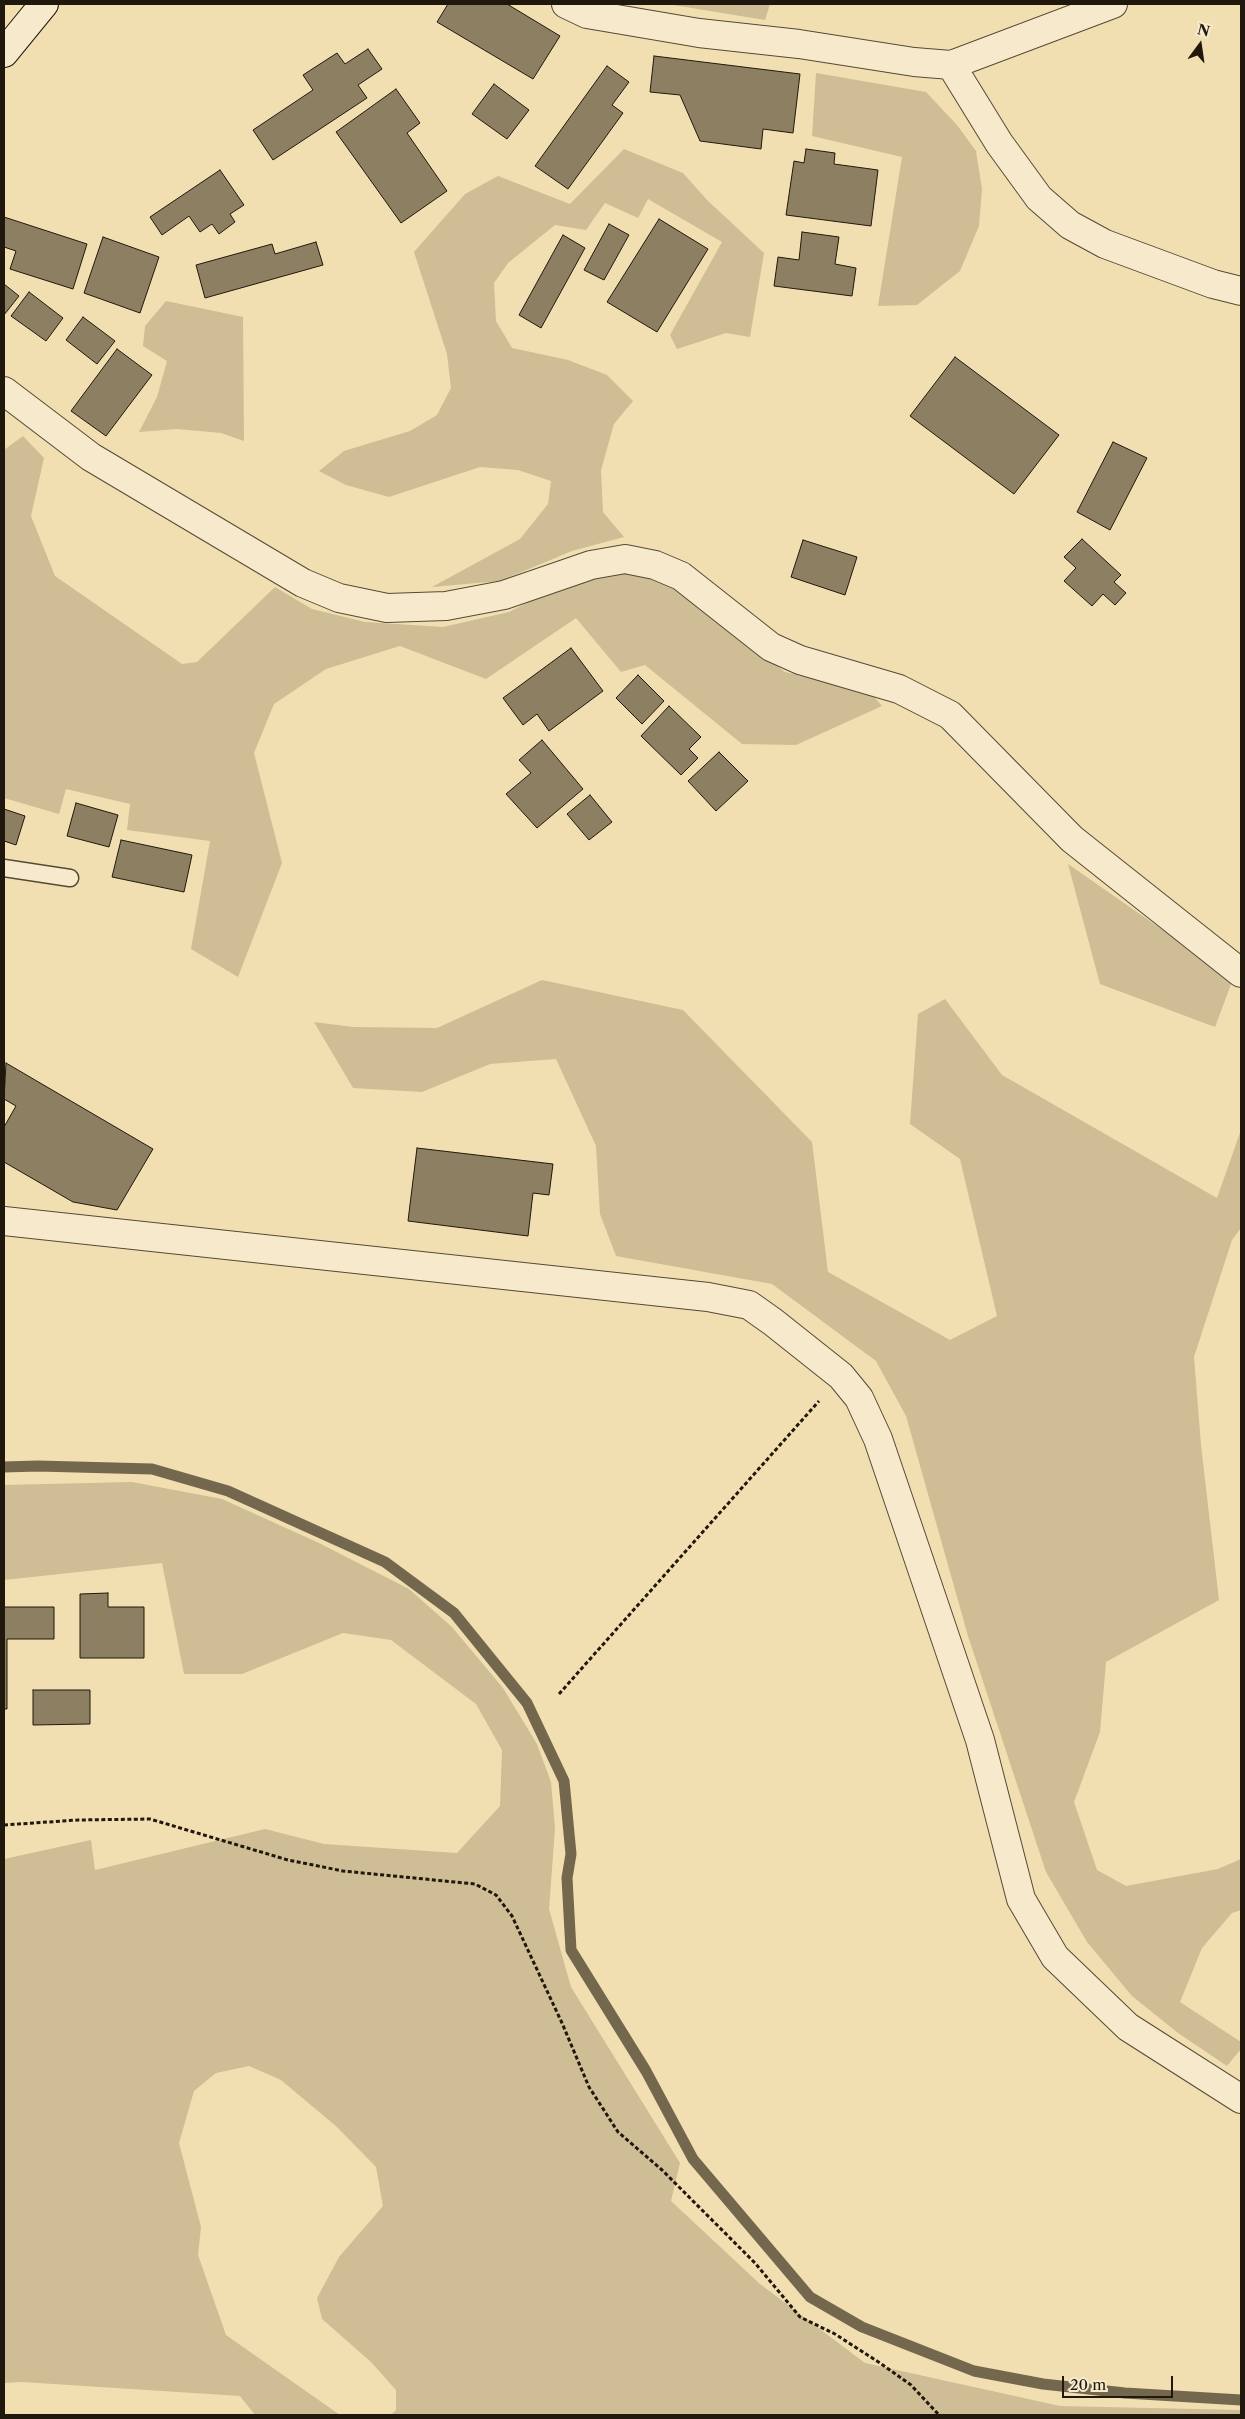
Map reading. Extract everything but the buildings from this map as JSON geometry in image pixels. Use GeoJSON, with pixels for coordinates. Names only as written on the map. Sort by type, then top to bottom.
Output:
{"type":"FeatureCollection","features":[{"type":"Feature","properties":{"kind":"street"},"geometry":{"type":"LineString","coordinates":[[4,53],[44,4]]}},
{"type":"Feature","properties":{"kind":"street"},"geometry":{"type":"LineString","coordinates":[[566,4],[587,14],[699,33],[799,44],[951,66],[1112,4]]}},
{"type":"Feature","properties":{"kind":"street"},"geometry":{"type":"LineString","coordinates":[[951,66],[999,143],[1039,198],[1070,225],[1105,244],[1213,284],[1241,291]]}},
{"type":"Feature","properties":{"kind":"street"},"geometry":{"type":"LineString","coordinates":[[4,391],[91,457],[303,583],[339,598],[387,608],[446,606],[504,595],[590,565],[625,558],[655,565],[680,576],[771,647],[800,660],[900,689],[950,715],[1072,839],[1241,973]]}},
{"type":"Feature","properties":{"kind":"street"},"geometry":{"type":"LineString","coordinates":[[4,1221],[708,1296],[749,1305],[840,1376],[858,1398],[878,1438],[980,1740],[1021,1900],[1055,1957],[1128,2027],[1241,2099]]}},
{"type":"Feature","properties":{"kind":"lane"},"geometry":{"type":"LineString","coordinates":[[4,868],[70,878]]}},
{"type":"Feature","properties":{"kind":"path"},"geometry":{"type":"LineString","coordinates":[[559,1694],[840,1376]]}},
{"type":"Feature","properties":{"kind":"path"},"geometry":{"type":"LineString","coordinates":[[4,1825],[78,1820],[150,1819],[288,1860],[344,1871],[475,1884],[496,1895],[512,1916],[562,2023],[588,2087],[618,2132],[662,2170],[755,2263],[800,2317],[835,2334],[880,2363],[910,2385],[939,2415]]}},
{"type":"Feature","properties":{"kind":"shaded area"},"geometry":{"type":"Polygon","coordinates":[[[667,4],[770,4],[765,20],[667,4]]]}},
{"type":"Feature","properties":{"kind":"shaded area"},"geometry":{"type":"Polygon","coordinates":[[[816,73],[926,92],[957,125],[976,151],[982,189],[979,226],[960,271],[917,305],[878,306],[902,157],[812,136],[816,73]]]}},
{"type":"Feature","properties":{"kind":"shaded area"},"geometry":{"type":"Polygon","coordinates":[[[624,149],[683,173],[707,200],[764,253],[750,337],[726,333],[677,349],[670,335],[722,242],[648,199],[638,218],[605,203],[586,230],[555,225],[508,263],[494,283],[496,321],[512,348],[568,360],[607,375],[633,401],[614,424],[601,470],[603,512],[624,537],[572,551],[500,581],[432,587],[520,539],[548,504],[551,481],[518,470],[480,467],[389,497],[346,485],[319,471],[344,451],[410,431],[437,415],[451,388],[447,354],[414,252],[465,194],[498,176],[570,204],[624,149]]]}},
{"type":"Feature","properties":{"kind":"shaded area"},"geometry":{"type":"Polygon","coordinates":[[[166,301],[243,317],[244,441],[221,433],[177,429],[139,432],[157,397],[167,361],[143,346],[145,326],[166,301]]]}},
{"type":"Feature","properties":{"kind":"shaded area"},"geometry":{"type":"Polygon","coordinates":[[[23,436],[44,458],[31,516],[55,576],[182,664],[197,662],[275,587],[312,609],[365,622],[443,627],[509,612],[554,589],[623,573],[666,580],[785,672],[870,692],[882,706],[796,745],[742,744],[645,665],[621,672],[576,618],[486,679],[400,646],[326,669],[274,704],[254,753],[282,863],[238,977],[191,949],[210,841],[127,830],[130,804],[66,789],[59,814],[4,798],[4,450],[23,436]]]}},
{"type":"Feature","properties":{"kind":"shaded area"},"geometry":{"type":"Polygon","coordinates":[[[1068,864],[1233,979],[1215,1027],[1100,984],[1068,864]]]}},
{"type":"Feature","properties":{"kind":"shaded area"},"geometry":{"type":"Polygon","coordinates":[[[542,980],[683,1010],[812,1142],[828,1272],[950,1340],[997,1316],[960,1159],[910,1124],[918,1014],[945,999],[1002,1075],[1217,1198],[1241,1130],[1241,1228],[1232,1240],[1194,1357],[1201,1445],[1219,1600],[1106,1662],[1100,1732],[1074,1802],[1097,1870],[1126,1886],[1218,1869],[1241,1859],[1241,1910],[1232,1913],[1202,1948],[1180,2002],[1241,2042],[1241,2049],[1227,2066],[1178,2033],[1132,1996],[1087,1942],[1046,1872],[968,1636],[906,1416],[876,1361],[772,1284],[616,1256],[600,1214],[596,1146],[556,1059],[490,1064],[422,1092],[353,1088],[314,1022],[353,1027],[437,1028],[542,980]]]}},
{"type":"Feature","properties":{"kind":"shaded area"},"geometry":{"type":"Polygon","coordinates":[[[132,1482],[222,1499],[319,1543],[409,1589],[452,1627],[503,1688],[537,1744],[551,1782],[555,1828],[549,1909],[571,1987],[680,2163],[671,2201],[760,2284],[865,2363],[1060,2406],[1241,2410],[1241,2415],[391,2415],[396,2410],[396,2390],[371,2362],[322,2319],[317,2298],[339,2257],[383,2206],[376,2167],[337,2127],[281,2080],[249,2066],[216,2073],[194,2091],[179,2143],[201,2227],[198,2255],[226,2335],[340,2415],[255,2415],[240,2396],[22,2382],[4,2383],[4,1859],[91,1840],[95,1870],[265,1829],[324,1844],[457,1853],[500,1806],[502,1750],[476,1704],[391,1640],[343,1633],[242,1674],[184,1674],[162,1563],[4,1580],[4,1485],[132,1482]]]}},
{"type":"Feature","properties":{"kind":"waterway"},"geometry":{"type":"LineString","coordinates":[[4,1467],[152,1469],[228,1491],[385,1562],[454,1613],[527,1703],[564,1781],[571,1854],[567,1878],[571,1950],[646,2071],[693,2159],[810,2297],[862,2327],[974,2371],[1043,2384],[1125,2393],[1241,2400]]}}]}
